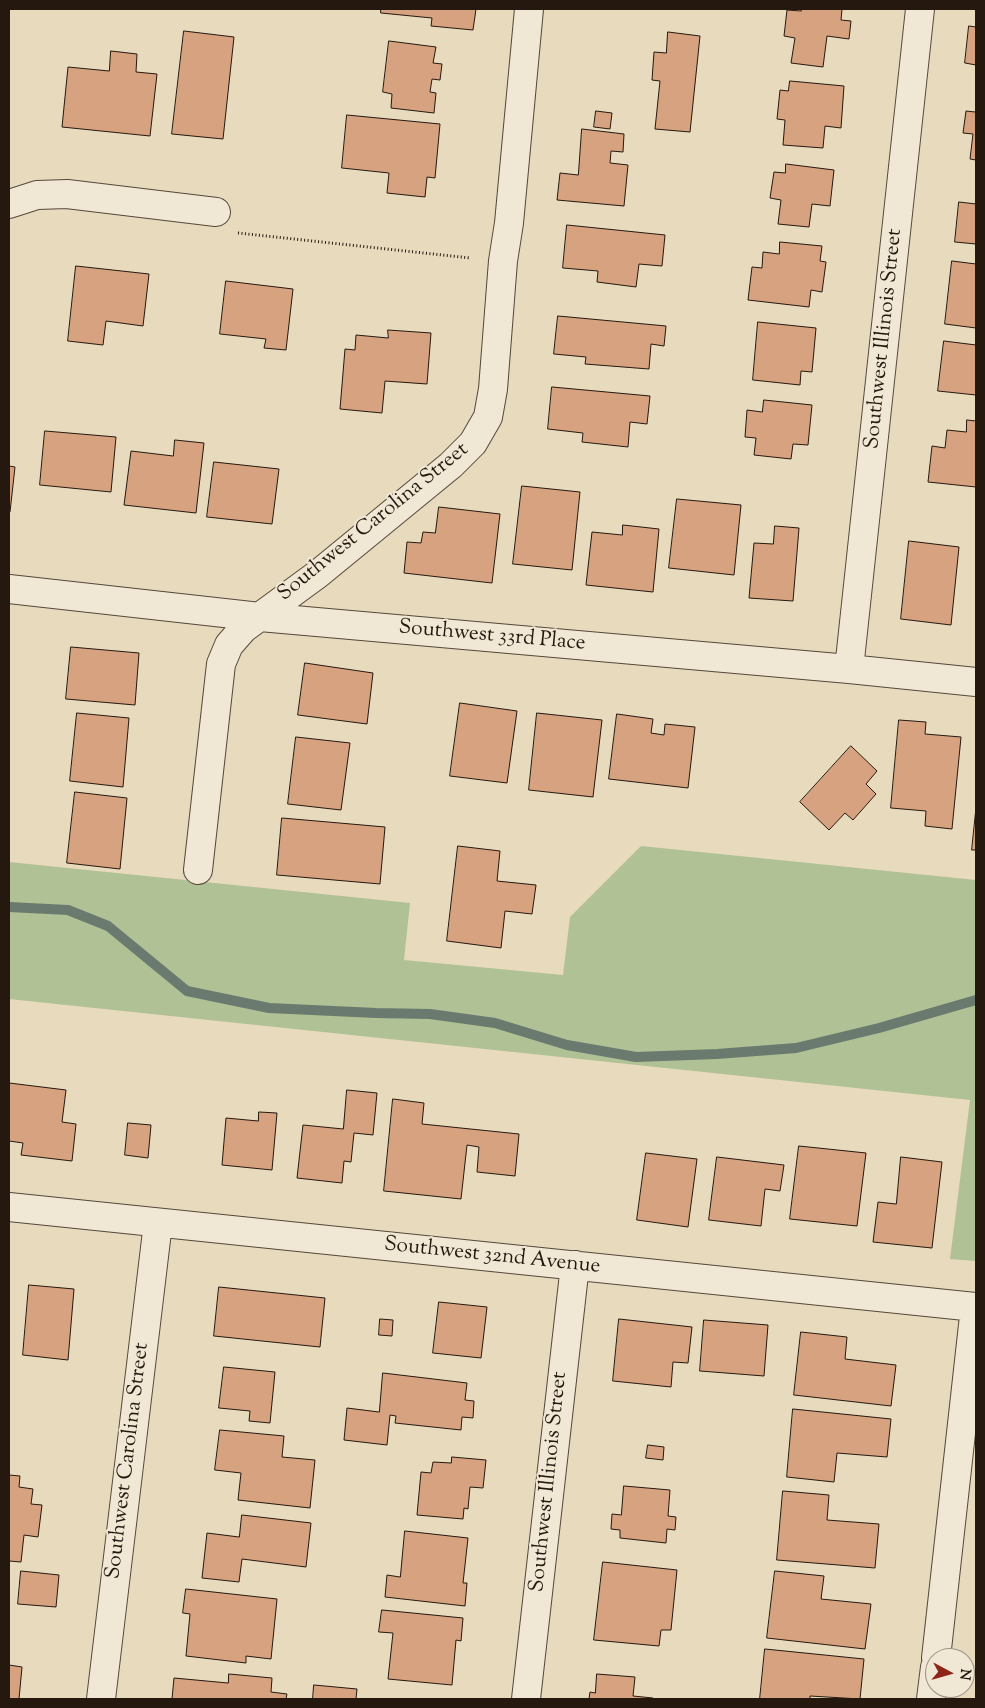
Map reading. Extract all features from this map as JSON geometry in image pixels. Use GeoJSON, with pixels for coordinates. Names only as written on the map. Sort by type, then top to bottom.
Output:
{"type":"FeatureCollection","features":[{"type":"Feature","properties":{"kind":"street","name":"Southwest Carolina Street"},"geometry":{"type":"LineString","coordinates":[[198,870],[221,664],[229,645],[244,629],[318,574],[451,465],[473,443],[488,417],[493,389],[503,261],[509,223],[530,9]]}},
{"type":"Feature","properties":{"kind":"street","name":"Southwest Illinois Street"},"geometry":{"type":"LineString","coordinates":[[849,669],[920,9]]}},
{"type":"Feature","properties":{"kind":"street"},"geometry":{"type":"LineString","coordinates":[[9,204],[37,194],[67,194],[216,212]]}},
{"type":"Feature","properties":{"kind":"street","name":"Southwest 33rd Place"},"geometry":{"type":"LineString","coordinates":[[9,589],[260,617],[976,682]]}},
{"type":"Feature","properties":{"kind":"street","name":"Southwest 32nd Avenue"},"geometry":{"type":"LineString","coordinates":[[9,1207],[974,1307],[937,1648]]}},
{"type":"Feature","properties":{"kind":"street","name":"Southwest Carolina Street"},"geometry":{"type":"LineString","coordinates":[[101,1699],[158,1223]]}},
{"type":"Feature","properties":{"kind":"street","name":"Southwest Illinois Street"},"geometry":{"type":"LineString","coordinates":[[526,1699],[575,1265]]}},
{"type":"Feature","properties":{"kind":"path"},"geometry":{"type":"LineString","coordinates":[[216,212],[218,221],[233,233],[503,261]]}},
{"type":"Feature","properties":{"kind":"green space"},"geometry":{"type":"Polygon","coordinates":[[[641,846],[976,880],[976,1261],[950,1259],[970,1100],[9,999],[9,862],[410,903],[404,960],[563,975],[570,917],[641,846]]]}},
{"type":"Feature","properties":{"kind":"building"},"geometry":{"type":"Polygon","coordinates":[[[381,9],[476,9],[473,30],[431,26],[432,18],[381,13],[381,9]]]}},
{"type":"Feature","properties":{"kind":"building"},"geometry":{"type":"Polygon","coordinates":[[[801,9],[842,9],[841,20],[851,21],[849,39],[827,36],[823,67],[791,63],[795,38],[784,36],[787,10],[801,11],[801,9]]]}},
{"type":"Feature","properties":{"kind":"building"},"geometry":{"type":"Polygon","coordinates":[[[969,26],[976,27],[976,65],[965,63],[969,26]]]}},
{"type":"Feature","properties":{"kind":"building"},"geometry":{"type":"Polygon","coordinates":[[[184,31],[234,37],[223,139],[172,134],[184,31]]]}},
{"type":"Feature","properties":{"kind":"building"},"geometry":{"type":"Polygon","coordinates":[[[668,32],[700,36],[690,132],[655,129],[660,81],[652,80],[654,52],[666,53],[668,32]]]}},
{"type":"Feature","properties":{"kind":"building"},"geometry":{"type":"Polygon","coordinates":[[[389,41],[436,47],[433,63],[442,64],[440,80],[432,79],[430,92],[436,93],[434,113],[391,108],[392,94],[383,92],[389,41]]]}},
{"type":"Feature","properties":{"kind":"building"},"geometry":{"type":"Polygon","coordinates":[[[111,51],[137,54],[136,72],[157,74],[150,136],[62,127],[68,67],[109,71],[111,51]]]}},
{"type":"Feature","properties":{"kind":"building"},"geometry":{"type":"Polygon","coordinates":[[[790,81],[844,86],[841,128],[825,126],[823,148],[783,145],[785,120],[777,119],[780,90],[788,91],[790,81]]]}},
{"type":"Feature","properties":{"kind":"building"},"geometry":{"type":"Polygon","coordinates":[[[976,104],[976,160],[970,159],[973,134],[963,133],[966,111],[975,112],[976,104]]]}},
{"type":"Feature","properties":{"kind":"building"},"geometry":{"type":"Polygon","coordinates":[[[596,111],[612,113],[610,129],[594,127],[596,111]]]}},
{"type":"Feature","properties":{"kind":"building"},"geometry":{"type":"Polygon","coordinates":[[[347,115],[440,124],[435,178],[427,177],[425,197],[387,193],[389,173],[342,168],[347,115]]]}},
{"type":"Feature","properties":{"kind":"building"},"geometry":{"type":"Polygon","coordinates":[[[582,129],[624,134],[623,152],[611,151],[610,163],[628,165],[624,206],[557,200],[560,173],[578,175],[582,129]]]}},
{"type":"Feature","properties":{"kind":"building"},"geometry":{"type":"Polygon","coordinates":[[[786,164],[834,170],[830,206],[812,204],[809,227],[778,224],[781,200],[770,198],[774,172],[785,173],[786,164]]]}},
{"type":"Feature","properties":{"kind":"building"},"geometry":{"type":"Polygon","coordinates":[[[959,202],[976,204],[976,244],[955,242],[959,202]]]}},
{"type":"Feature","properties":{"kind":"building"},"geometry":{"type":"Polygon","coordinates":[[[567,225],[665,235],[662,266],[639,264],[636,287],[597,282],[598,271],[563,268],[567,225]]]}},
{"type":"Feature","properties":{"kind":"building"},"geometry":{"type":"Polygon","coordinates":[[[780,242],[822,246],[820,261],[826,262],[822,292],[811,290],[809,307],[748,300],[752,267],[762,268],[763,252],[779,254],[780,242]]]}},
{"type":"Feature","properties":{"kind":"building"},"geometry":{"type":"Polygon","coordinates":[[[952,261],[976,264],[976,328],[945,324],[952,261]]]}},
{"type":"Feature","properties":{"kind":"building"},"geometry":{"type":"Polygon","coordinates":[[[76,266],[149,274],[143,326],[106,321],[103,345],[68,341],[76,266]]]}},
{"type":"Feature","properties":{"kind":"building"},"geometry":{"type":"Polygon","coordinates":[[[226,281],[293,289],[286,350],[264,348],[266,339],[220,334],[226,281]]]}},
{"type":"Feature","properties":{"kind":"building"},"geometry":{"type":"Polygon","coordinates":[[[558,316],[666,326],[664,346],[651,344],[649,369],[585,364],[586,357],[554,354],[558,316]]]}},
{"type":"Feature","properties":{"kind":"building"},"geometry":{"type":"Polygon","coordinates":[[[758,322],[816,328],[812,372],[801,371],[800,385],[753,380],[758,322]]]}},
{"type":"Feature","properties":{"kind":"building"},"geometry":{"type":"Polygon","coordinates":[[[388,330],[431,333],[427,384],[385,381],[382,413],[340,409],[345,349],[355,350],[356,335],[388,338],[388,330]]]}},
{"type":"Feature","properties":{"kind":"building"},"geometry":{"type":"Polygon","coordinates":[[[944,341],[976,345],[976,395],[938,391],[944,341]]]}},
{"type":"Feature","properties":{"kind":"building"},"geometry":{"type":"Polygon","coordinates":[[[552,387],[650,396],[647,424],[630,422],[628,447],[582,442],[583,433],[548,429],[552,387]]]}},
{"type":"Feature","properties":{"kind":"building"},"geometry":{"type":"Polygon","coordinates":[[[764,400],[812,405],[808,445],[793,444],[791,459],[754,455],[756,438],[745,437],[747,410],[762,412],[764,400]]]}},
{"type":"Feature","properties":{"kind":"building"},"geometry":{"type":"Polygon","coordinates":[[[967,420],[976,421],[976,487],[928,482],[932,446],[945,448],[947,430],[966,432],[967,420]]]}},
{"type":"Feature","properties":{"kind":"building"},"geometry":{"type":"Polygon","coordinates":[[[45,431],[116,437],[111,492],[40,485],[45,431]]]}},
{"type":"Feature","properties":{"kind":"building"},"geometry":{"type":"Polygon","coordinates":[[[175,440],[204,443],[196,513],[124,505],[131,451],[173,456],[175,440]]]}},
{"type":"Feature","properties":{"kind":"building"},"geometry":{"type":"Polygon","coordinates":[[[214,462],[279,469],[272,524],[207,517],[214,462]]]}},
{"type":"Feature","properties":{"kind":"building"},"geometry":{"type":"Polygon","coordinates":[[[9,466],[15,467],[10,512],[9,511],[9,466]]]}},
{"type":"Feature","properties":{"kind":"building"},"geometry":{"type":"Polygon","coordinates":[[[522,486],[580,492],[572,570],[513,564],[522,486]]]}},
{"type":"Feature","properties":{"kind":"building"},"geometry":{"type":"Polygon","coordinates":[[[677,499],[741,505],[734,575],[669,568],[677,499]]]}},
{"type":"Feature","properties":{"kind":"building"},"geometry":{"type":"Polygon","coordinates":[[[439,507],[500,514],[492,583],[404,573],[407,542],[421,543],[423,532],[435,533],[439,507]]]}},
{"type":"Feature","properties":{"kind":"building"},"geometry":{"type":"Polygon","coordinates":[[[623,525],[659,529],[653,592],[586,585],[592,532],[622,535],[623,525]]]}},
{"type":"Feature","properties":{"kind":"building"},"geometry":{"type":"Polygon","coordinates":[[[775,526],[799,528],[793,601],[749,598],[754,543],[773,544],[775,526]]]}},
{"type":"Feature","properties":{"kind":"building"},"geometry":{"type":"Polygon","coordinates":[[[909,541],[959,547],[951,625],[901,619],[909,541]]]}},
{"type":"Feature","properties":{"kind":"building"},"geometry":{"type":"Polygon","coordinates":[[[71,647],[139,653],[135,705],[66,699],[71,647]]]}},
{"type":"Feature","properties":{"kind":"building"},"geometry":{"type":"Polygon","coordinates":[[[305,663],[373,673],[367,724],[298,715],[305,663]]]}},
{"type":"Feature","properties":{"kind":"building"},"geometry":{"type":"Polygon","coordinates":[[[460,703],[517,711],[507,783],[450,776],[460,703]]]}},
{"type":"Feature","properties":{"kind":"building"},"geometry":{"type":"Polygon","coordinates":[[[77,713],[129,718],[123,787],[70,781],[77,713]]]}},
{"type":"Feature","properties":{"kind":"building"},"geometry":{"type":"Polygon","coordinates":[[[537,713],[602,720],[593,797],[529,790],[537,713]]]}},
{"type":"Feature","properties":{"kind":"building"},"geometry":{"type":"Polygon","coordinates":[[[617,714],[653,719],[651,733],[664,735],[665,724],[695,727],[688,788],[609,779],[617,714]]]}},
{"type":"Feature","properties":{"kind":"building"},"geometry":{"type":"Polygon","coordinates":[[[899,720],[926,722],[925,734],[961,737],[952,829],[925,826],[926,811],[891,808],[899,720]]]}},
{"type":"Feature","properties":{"kind":"building"},"geometry":{"type":"Polygon","coordinates":[[[296,737],[350,743],[341,810],[288,804],[296,737]]]}},
{"type":"Feature","properties":{"kind":"building"},"geometry":{"type":"Polygon","coordinates":[[[851,746],[877,771],[866,784],[876,794],[853,820],[845,813],[829,830],[800,802],[851,746]]]}},
{"type":"Feature","properties":{"kind":"building"},"geometry":{"type":"Polygon","coordinates":[[[75,792],[127,798],[120,869],[67,863],[75,792]]]}},
{"type":"Feature","properties":{"kind":"building"},"geometry":{"type":"Polygon","coordinates":[[[976,808],[976,850],[972,850],[976,808]]]}},
{"type":"Feature","properties":{"kind":"building"},"geometry":{"type":"Polygon","coordinates":[[[282,818],[385,827],[380,884],[277,875],[282,818]]]}},
{"type":"Feature","properties":{"kind":"building"},"geometry":{"type":"Polygon","coordinates":[[[458,846],[500,851],[497,881],[536,885],[532,914],[505,911],[501,948],[447,941],[458,846]]]}},
{"type":"Feature","properties":{"kind":"building"},"geometry":{"type":"Polygon","coordinates":[[[9,1083],[66,1090],[62,1122],[76,1124],[72,1161],[21,1155],[23,1143],[9,1141],[9,1083]]]}},
{"type":"Feature","properties":{"kind":"building"},"geometry":{"type":"Polygon","coordinates":[[[347,1090],[377,1093],[373,1135],[354,1133],[351,1162],[344,1161],[342,1183],[297,1178],[303,1125],[343,1129],[347,1090]]]}},
{"type":"Feature","properties":{"kind":"building"},"geometry":{"type":"Polygon","coordinates":[[[393,1099],[424,1103],[422,1124],[519,1134],[515,1176],[477,1172],[479,1147],[467,1145],[461,1199],[384,1191],[393,1099]]]}},
{"type":"Feature","properties":{"kind":"building"},"geometry":{"type":"Polygon","coordinates":[[[259,1112],[277,1113],[272,1170],[222,1165],[226,1118],[258,1121],[259,1112]]]}},
{"type":"Feature","properties":{"kind":"building"},"geometry":{"type":"Polygon","coordinates":[[[128,1123],[151,1125],[148,1158],[125,1155],[128,1123]]]}},
{"type":"Feature","properties":{"kind":"building"},"geometry":{"type":"Polygon","coordinates":[[[799,1146],[866,1153],[857,1226],[790,1219],[799,1146]]]}},
{"type":"Feature","properties":{"kind":"building"},"geometry":{"type":"Polygon","coordinates":[[[646,1153],[697,1159],[688,1227],[637,1220],[646,1153]]]}},
{"type":"Feature","properties":{"kind":"building"},"geometry":{"type":"Polygon","coordinates":[[[717,1157],[784,1165],[780,1191],[765,1189],[761,1226],[709,1220],[717,1157]]]}},
{"type":"Feature","properties":{"kind":"building"},"geometry":{"type":"Polygon","coordinates":[[[901,1157],[942,1162],[932,1248],[873,1242],[878,1202],[896,1204],[901,1157]]]}},
{"type":"Feature","properties":{"kind":"building"},"geometry":{"type":"Polygon","coordinates":[[[29,1285],[74,1289],[68,1360],[23,1355],[29,1285]]]}},
{"type":"Feature","properties":{"kind":"building"},"geometry":{"type":"Polygon","coordinates":[[[219,1287],[325,1298],[320,1347],[214,1336],[219,1287]]]}},
{"type":"Feature","properties":{"kind":"building"},"geometry":{"type":"Polygon","coordinates":[[[439,1302],[487,1307],[481,1358],[433,1353],[439,1302]]]}},
{"type":"Feature","properties":{"kind":"building"},"geometry":{"type":"Polygon","coordinates":[[[380,1319],[393,1320],[392,1336],[379,1335],[380,1319]]]}},
{"type":"Feature","properties":{"kind":"building"},"geometry":{"type":"Polygon","coordinates":[[[619,1319],[692,1327],[688,1363],[673,1362],[671,1387],[613,1381],[619,1319]]]}},
{"type":"Feature","properties":{"kind":"building"},"geometry":{"type":"Polygon","coordinates":[[[704,1320],[768,1325],[764,1376],[700,1371],[704,1320]]]}},
{"type":"Feature","properties":{"kind":"building"},"geometry":{"type":"Polygon","coordinates":[[[801,1332],[847,1337],[845,1359],[896,1365],[891,1406],[794,1395],[801,1332]]]}},
{"type":"Feature","properties":{"kind":"building"},"geometry":{"type":"Polygon","coordinates":[[[224,1367],[275,1372],[270,1423],[249,1421],[250,1411],[219,1408],[224,1367]]]}},
{"type":"Feature","properties":{"kind":"building"},"geometry":{"type":"Polygon","coordinates":[[[383,1373],[467,1383],[465,1400],[474,1401],[473,1418],[462,1417],[461,1430],[395,1423],[396,1416],[390,1415],[387,1445],[344,1440],[347,1408],[379,1412],[383,1373]]]}},
{"type":"Feature","properties":{"kind":"building"},"geometry":{"type":"Polygon","coordinates":[[[793,1409],[891,1419],[887,1457],[837,1453],[834,1482],[787,1477],[793,1409]]]}},
{"type":"Feature","properties":{"kind":"building"},"geometry":{"type":"Polygon","coordinates":[[[220,1430],[284,1436],[282,1457],[315,1460],[310,1508],[238,1500],[241,1473],[215,1470],[220,1430]]]}},
{"type":"Feature","properties":{"kind":"building"},"geometry":{"type":"Polygon","coordinates":[[[648,1445],[664,1447],[663,1460],[646,1458],[648,1445]]]}},
{"type":"Feature","properties":{"kind":"building"},"geometry":{"type":"Polygon","coordinates":[[[452,1457],[486,1460],[483,1488],[470,1487],[468,1509],[464,1508],[463,1519],[417,1515],[421,1472],[431,1473],[433,1462],[451,1463],[452,1457]]]}},
{"type":"Feature","properties":{"kind":"building"},"geometry":{"type":"Polygon","coordinates":[[[9,1475],[20,1476],[19,1487],[33,1489],[31,1504],[42,1505],[38,1537],[24,1535],[21,1562],[9,1561],[9,1475]]]}},
{"type":"Feature","properties":{"kind":"building"},"geometry":{"type":"Polygon","coordinates":[[[624,1486],[670,1490],[668,1516],[676,1517],[675,1530],[667,1529],[666,1543],[620,1538],[620,1530],[611,1529],[612,1514],[621,1515],[624,1486]]]}},
{"type":"Feature","properties":{"kind":"building"},"geometry":{"type":"Polygon","coordinates":[[[783,1491],[829,1495],[827,1520],[879,1524],[875,1568],[777,1560],[783,1491]]]}},
{"type":"Feature","properties":{"kind":"building"},"geometry":{"type":"Polygon","coordinates":[[[242,1515],[311,1523],[306,1567],[242,1559],[239,1582],[202,1578],[207,1533],[239,1537],[242,1515]]]}},
{"type":"Feature","properties":{"kind":"building"},"geometry":{"type":"Polygon","coordinates":[[[405,1531],[468,1538],[463,1583],[467,1583],[465,1606],[385,1597],[387,1575],[400,1577],[405,1531]]]}},
{"type":"Feature","properties":{"kind":"building"},"geometry":{"type":"Polygon","coordinates":[[[603,1562],[677,1570],[671,1630],[661,1630],[659,1646],[594,1640],[603,1562]]]}},
{"type":"Feature","properties":{"kind":"building"},"geometry":{"type":"Polygon","coordinates":[[[21,1571],[59,1575],[56,1607],[18,1604],[21,1571]]]}},
{"type":"Feature","properties":{"kind":"building"},"geometry":{"type":"Polygon","coordinates":[[[775,1571],[824,1576],[821,1599],[871,1604],[865,1649],[767,1638],[775,1571]]]}},
{"type":"Feature","properties":{"kind":"building"},"geometry":{"type":"Polygon","coordinates":[[[186,1589],[277,1599],[271,1659],[246,1656],[246,1663],[186,1656],[190,1614],[183,1613],[186,1589]]]}},
{"type":"Feature","properties":{"kind":"building"},"geometry":{"type":"Polygon","coordinates":[[[382,1610],[463,1618],[461,1641],[456,1640],[452,1685],[388,1679],[393,1633],[379,1632],[382,1610]]]}},
{"type":"Feature","properties":{"kind":"building"},"geometry":{"type":"Polygon","coordinates":[[[765,1649],[864,1659],[860,1699],[810,1696],[810,1699],[760,1699],[765,1649]]]}},
{"type":"Feature","properties":{"kind":"building"},"geometry":{"type":"Polygon","coordinates":[[[9,1665],[22,1667],[19,1699],[9,1699],[9,1665]]]}},
{"type":"Feature","properties":{"kind":"building"},"geometry":{"type":"Polygon","coordinates":[[[229,1674],[272,1678],[271,1692],[287,1694],[286,1699],[172,1699],[174,1678],[228,1683],[229,1674]]]}},
{"type":"Feature","properties":{"kind":"building"},"geometry":{"type":"Polygon","coordinates":[[[597,1674],[635,1677],[633,1696],[653,1699],[589,1699],[590,1692],[595,1693],[597,1674]]]}},
{"type":"Feature","properties":{"kind":"building"},"geometry":{"type":"Polygon","coordinates":[[[314,1685],[357,1689],[356,1699],[313,1699],[314,1685]]]}},
{"type":"Feature","properties":{"kind":"waterway"},"geometry":{"type":"LineString","coordinates":[[9,907],[68,910],[108,926],[187,991],[269,1008],[430,1014],[495,1023],[567,1045],[636,1057],[717,1054],[796,1048],[879,1028],[976,1000]]}}]}
